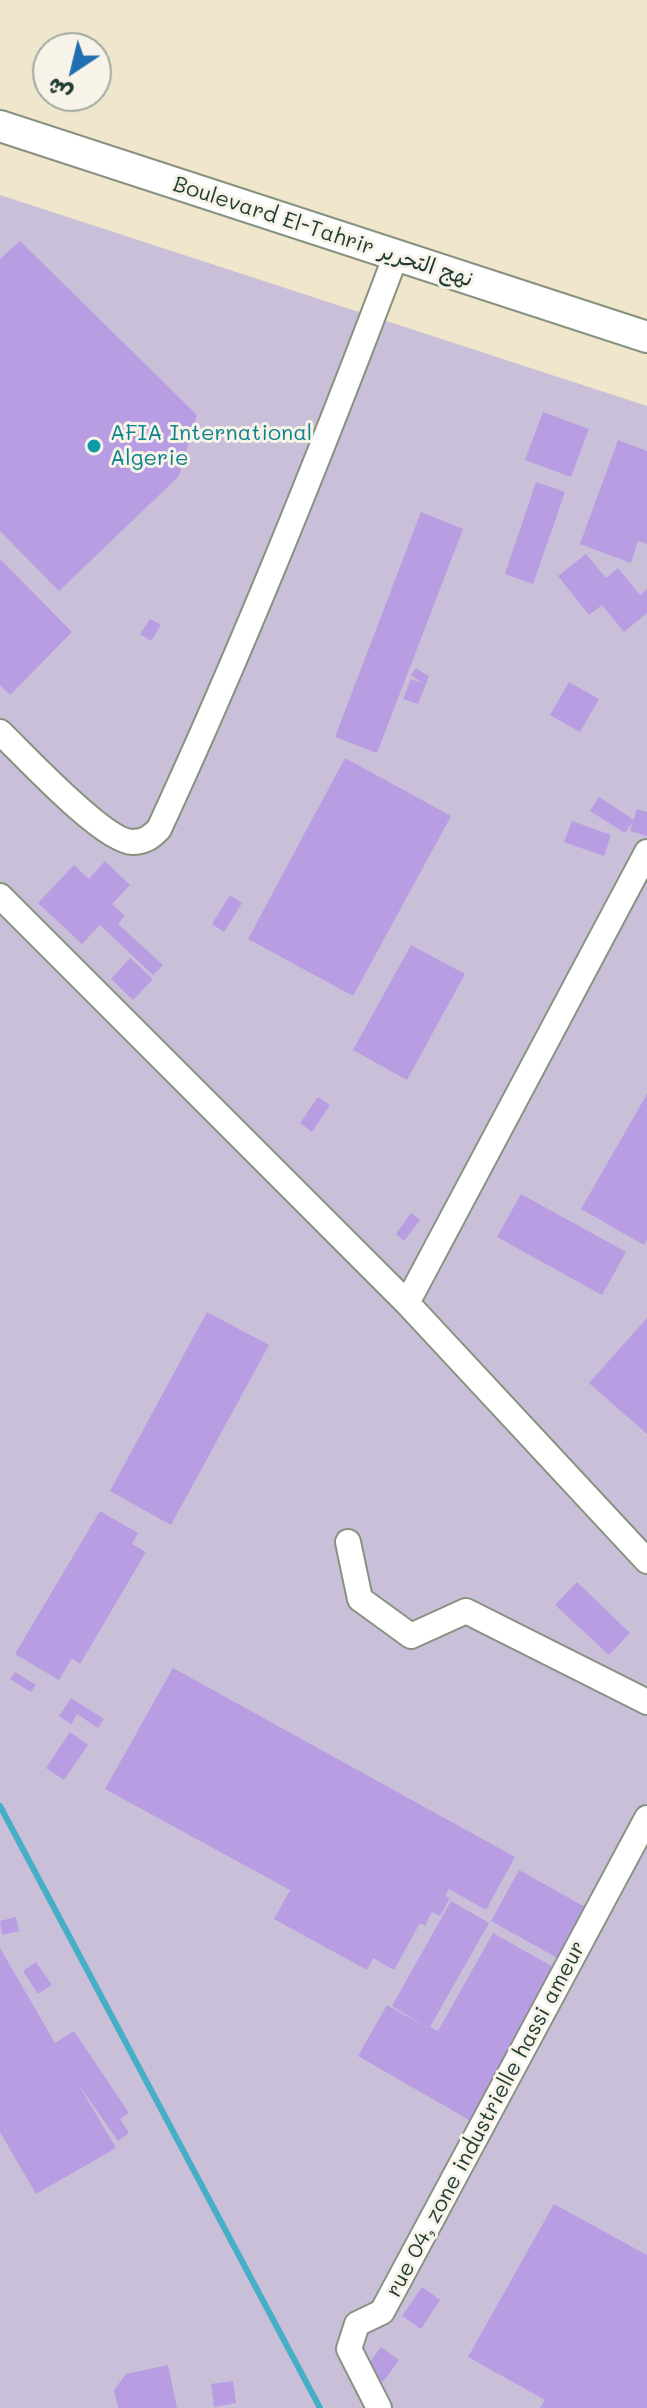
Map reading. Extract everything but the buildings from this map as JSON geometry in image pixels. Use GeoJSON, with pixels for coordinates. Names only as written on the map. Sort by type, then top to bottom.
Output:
{"type":"FeatureCollection","features":[{"type":"Feature","properties":{"kind":"main road","name":"Boulevard El-Tahrir نهج التحرير"},"geometry":{"type":"LineString","coordinates":[[0,126],[647,337]]}},
{"type":"Feature","properties":{"kind":"street"},"geometry":{"type":"LineString","coordinates":[[0,732],[112,835],[130,842],[148,839],[159,829],[223,692],[330,429],[396,255]]}},
{"type":"Feature","properties":{"kind":"street"},"geometry":{"type":"LineString","coordinates":[[407,1303],[647,852]]}},
{"type":"Feature","properties":{"kind":"street"},"geometry":{"type":"LineString","coordinates":[[0,896],[407,1303],[647,1561]]}},
{"type":"Feature","properties":{"kind":"street"},"geometry":{"type":"LineString","coordinates":[[348,1542],[360,1599],[411,1636],[466,1611],[647,1702]]}},
{"type":"Feature","properties":{"kind":"street","name":"rue 04, zone industrielle hassi ameur"},"geometry":{"type":"LineString","coordinates":[[379,2408],[349,2349],[357,2324],[382,2312],[647,1818]]}},
{"type":"Feature","properties":{"kind":"shaded area"},"geometry":{"type":"Polygon","coordinates":[[[0,195],[647,406],[647,2408],[0,2408],[0,195]]]}},
{"type":"Feature","properties":{"kind":"waterway"},"geometry":{"type":"LineString","coordinates":[[0,1806],[320,2408]]}},
{"type":"Feature","properties":{"kind":"place","name":"AFIA International Algerie"},"geometry":{"type":"Point","coordinates":[94,446]}}]}
